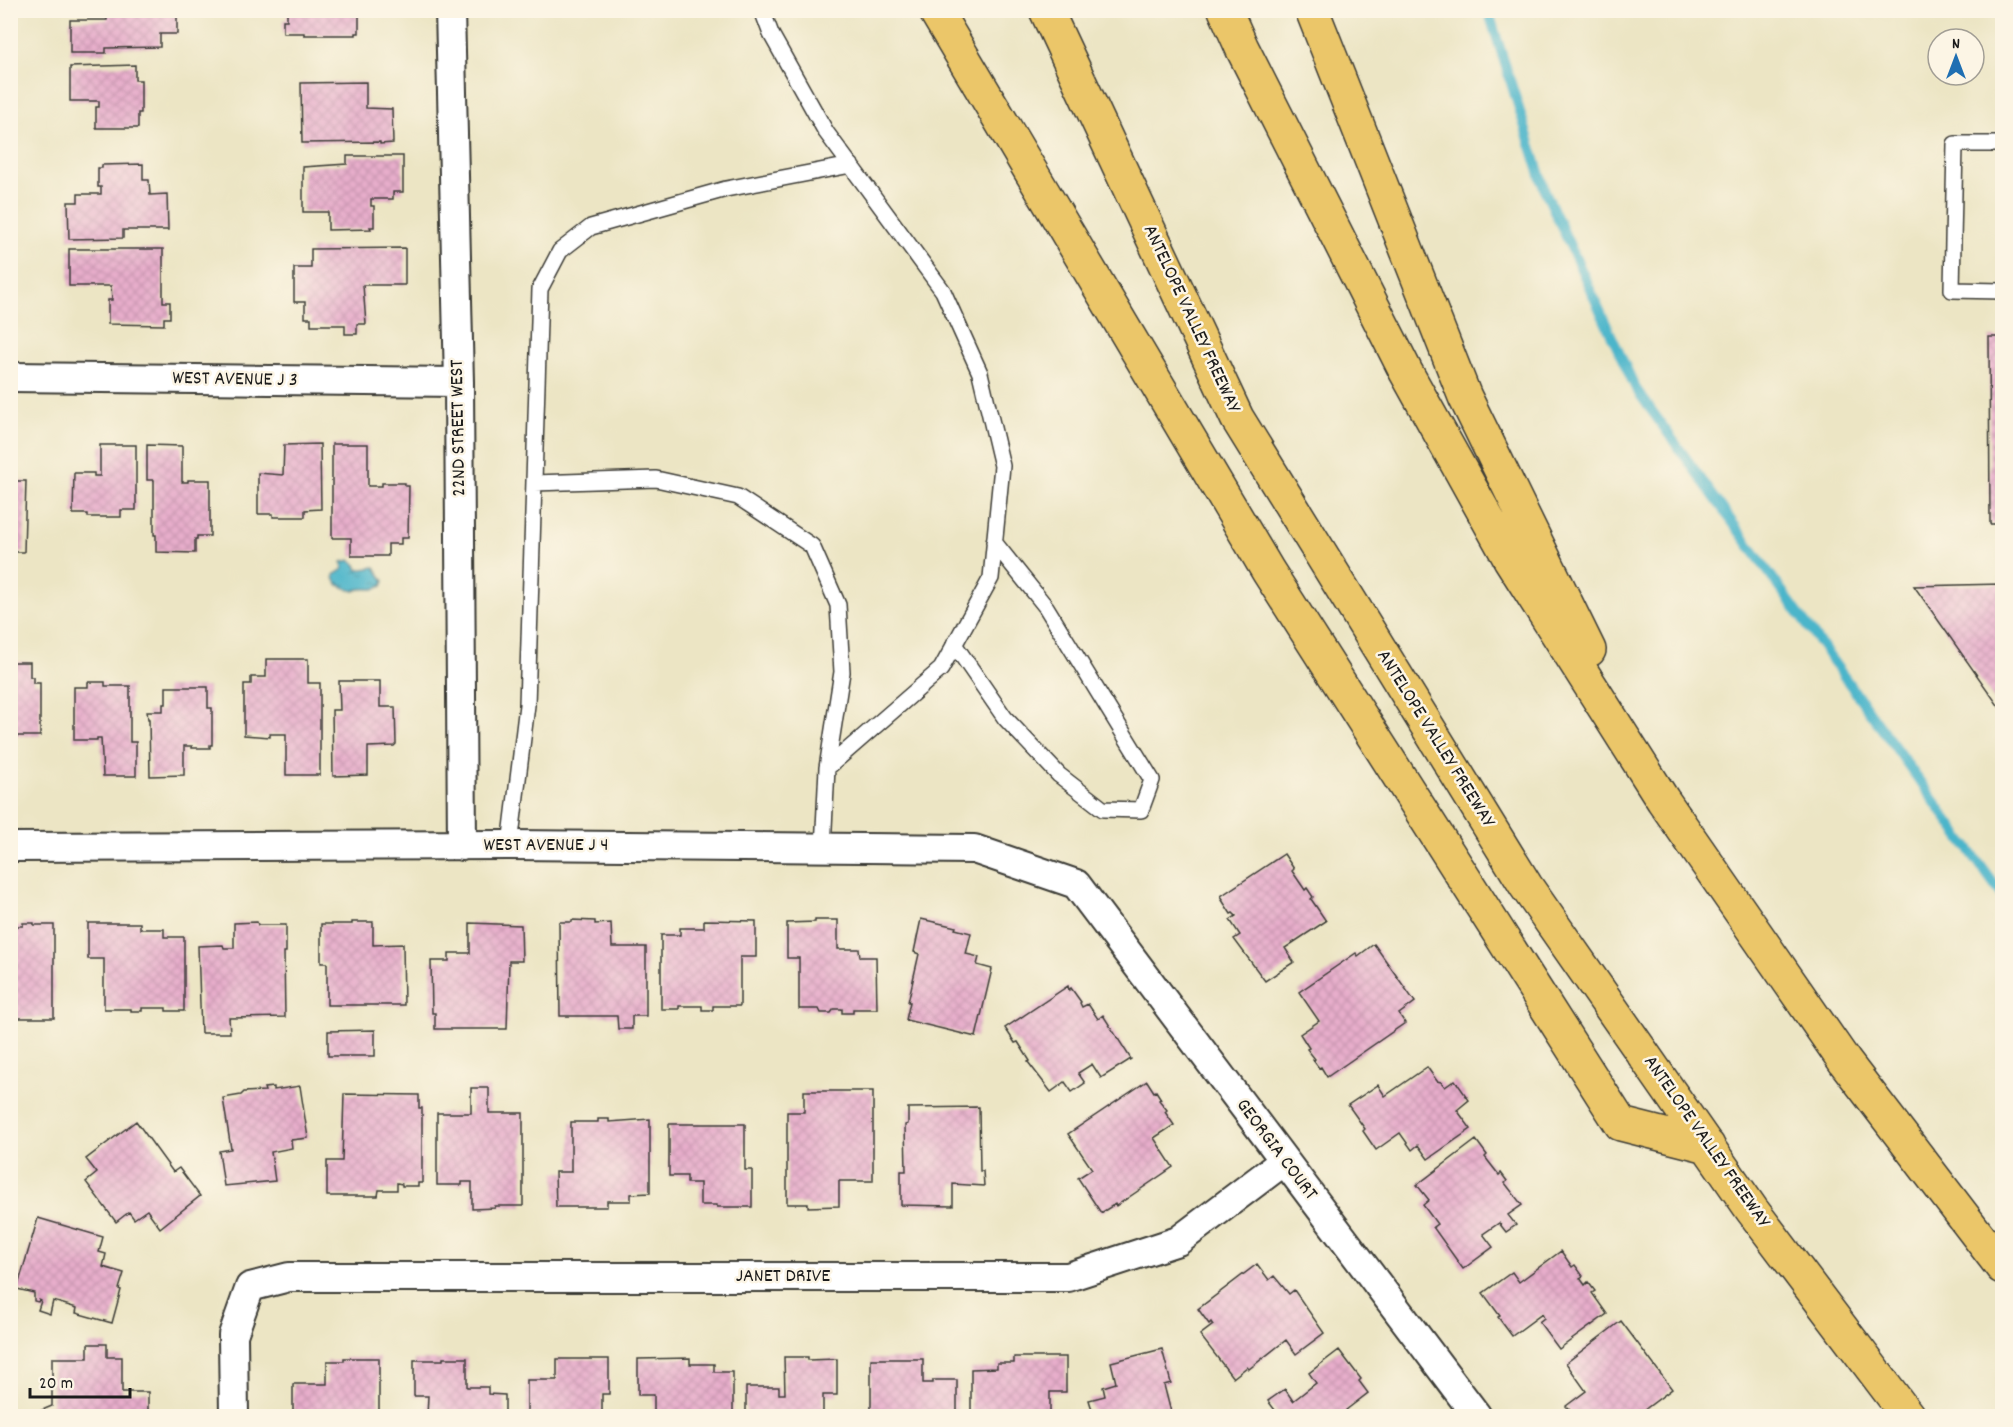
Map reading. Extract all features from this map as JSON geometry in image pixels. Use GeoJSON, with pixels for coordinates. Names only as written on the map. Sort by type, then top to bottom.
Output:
{"type":"FeatureCollection","features":[{"type":"Feature","properties":{"kind":"highway"},"geometry":{"type":"LineString","coordinates":[[935,10],[1268,571],[1621,1124],[1708,1146]]}},
{"type":"Feature","properties":{"kind":"highway","name":"ANTELOPE VALLEY FREEWAY"},"geometry":{"type":"LineString","coordinates":[[1046,10],[1237,418],[1526,886],[1752,1210],[1908,1416]]}},
{"type":"Feature","properties":{"kind":"highway"},"geometry":{"type":"LineString","coordinates":[[1224,10],[1401,361],[1504,549],[1663,800],[1845,1062],[2002,1267]]}},
{"type":"Feature","properties":{"kind":"highway"},"geometry":{"type":"LineString","coordinates":[[1312,10],[1465,397],[1663,800]]}},
{"type":"Feature","properties":{"kind":"street","name":"22ND STREET WEST"},"geometry":{"type":"LineString","coordinates":[[450,10],[459,382],[462,846]]}},
{"type":"Feature","properties":{"kind":"street","name":"WEST AVENUE J 3"},"geometry":{"type":"LineString","coordinates":[[10,377],[459,382]]}},
{"type":"Feature","properties":{"kind":"street","name":"WEST AVENUE J 4"},"geometry":{"type":"LineString","coordinates":[[10,847],[510,845],[974,849],[1076,884]]}},
{"type":"Feature","properties":{"kind":"street","name":"GEORGIA COURT"},"geometry":{"type":"LineString","coordinates":[[1076,884],[1477,1416]]}},
{"type":"Feature","properties":{"kind":"street","name":"JANET DRIVE"},"geometry":{"type":"LineString","coordinates":[[234,1416],[233,1335],[250,1287],[289,1277],[1068,1277],[1178,1241],[1284,1161]]}},
{"type":"Feature","properties":{"kind":"lane"},"geometry":{"type":"LineString","coordinates":[[762,10],[771,34],[826,132],[943,291],[980,374],[1002,466],[991,578],[941,669],[827,768]]}},
{"type":"Feature","properties":{"kind":"lane"},"geometry":{"type":"LineString","coordinates":[[2002,144],[1954,144],[1952,290],[2002,291]]}},
{"type":"Feature","properties":{"kind":"lane"},"geometry":{"type":"LineString","coordinates":[[510,845],[527,705],[540,289],[560,250],[591,227],[726,189],[851,165]]}},
{"type":"Feature","properties":{"kind":"lane"},"geometry":{"type":"LineString","coordinates":[[534,483],[657,479],[738,497],[812,546],[838,605],[842,672],[827,768],[823,848]]}},
{"type":"Feature","properties":{"kind":"lane"},"geometry":{"type":"LineString","coordinates":[[954,644],[1005,718],[1059,775],[1103,809],[1141,810],[1152,780],[1046,608],[994,542]]}},
{"type":"Feature","properties":{"kind":"water"},"geometry":{"type":"Polygon","coordinates":[[[350,560],[358,570],[375,567],[384,581],[382,586],[354,591],[338,584],[334,575],[343,569],[342,562],[350,560]]]}},
{"type":"Feature","properties":{"kind":"building"},"geometry":{"type":"Polygon","coordinates":[[[104,10],[177,10],[177,34],[160,34],[160,47],[106,48],[106,53],[70,53],[70,20],[107,20],[104,10]]]}},
{"type":"Feature","properties":{"kind":"building"},"geometry":{"type":"Polygon","coordinates":[[[287,10],[356,10],[356,13],[359,13],[359,33],[356,35],[304,35],[304,33],[283,33],[283,20],[287,20],[287,10]]]}},
{"type":"Feature","properties":{"kind":"building"},"geometry":{"type":"Polygon","coordinates":[[[135,65],[135,80],[141,80],[141,113],[138,113],[138,128],[96,128],[96,107],[99,107],[99,101],[70,101],[70,67],[135,65]]]}},
{"type":"Feature","properties":{"kind":"building"},"geometry":{"type":"Polygon","coordinates":[[[366,82],[366,108],[392,109],[393,143],[302,143],[301,83],[366,82]]]}},
{"type":"Feature","properties":{"kind":"building"},"geometry":{"type":"Polygon","coordinates":[[[347,156],[403,156],[403,192],[393,192],[393,199],[371,199],[371,206],[374,206],[374,227],[370,227],[371,229],[328,230],[328,212],[303,212],[303,167],[347,164],[347,156]]]}},
{"type":"Feature","properties":{"kind":"building"},"geometry":{"type":"Polygon","coordinates":[[[143,164],[143,180],[149,180],[150,195],[167,194],[168,230],[123,230],[123,238],[69,239],[68,202],[78,202],[78,194],[101,194],[101,187],[98,187],[98,168],[102,168],[102,165],[143,164]]]}},
{"type":"Feature","properties":{"kind":"building"},"geometry":{"type":"Polygon","coordinates":[[[405,248],[405,285],[363,285],[366,324],[357,324],[357,334],[345,334],[345,325],[311,325],[311,318],[305,318],[305,302],[294,302],[294,268],[311,268],[311,249],[405,248]]]}},
{"type":"Feature","properties":{"kind":"building"},"geometry":{"type":"Polygon","coordinates":[[[69,249],[163,249],[163,302],[170,302],[170,318],[164,318],[164,325],[108,324],[108,300],[112,300],[111,286],[69,286],[69,249]]]}},
{"type":"Feature","properties":{"kind":"building"},"geometry":{"type":"Polygon","coordinates":[[[1989,337],[2002,337],[2002,524],[1990,524],[1989,337]]]}},
{"type":"Feature","properties":{"kind":"building"},"geometry":{"type":"Polygon","coordinates":[[[320,444],[321,509],[305,510],[305,517],[273,517],[273,514],[258,514],[258,473],[283,475],[284,445],[320,444]]]}},
{"type":"Feature","properties":{"kind":"building"},"geometry":{"type":"Polygon","coordinates":[[[332,444],[368,444],[368,486],[382,486],[382,483],[405,483],[405,486],[409,486],[408,538],[401,538],[401,544],[388,544],[388,556],[351,556],[351,538],[332,538],[332,444]]]}},
{"type":"Feature","properties":{"kind":"building"},"geometry":{"type":"Polygon","coordinates":[[[100,445],[136,445],[136,510],[121,510],[121,517],[88,517],[88,514],[73,514],[74,473],[94,473],[94,476],[100,476],[100,445]]]}},
{"type":"Feature","properties":{"kind":"building"},"geometry":{"type":"Polygon","coordinates":[[[147,445],[182,446],[182,482],[210,480],[210,536],[197,536],[195,553],[156,552],[154,480],[147,480],[147,445]]]}},
{"type":"Feature","properties":{"kind":"building"},"geometry":{"type":"Polygon","coordinates":[[[10,481],[26,481],[24,552],[11,552],[10,481]]]}},
{"type":"Feature","properties":{"kind":"building"},"geometry":{"type":"Polygon","coordinates":[[[2002,584],[2002,711],[1914,586],[2002,584]]]}},
{"type":"Feature","properties":{"kind":"building"},"geometry":{"type":"Polygon","coordinates":[[[266,659],[308,659],[308,683],[320,683],[320,775],[286,775],[286,734],[270,734],[270,737],[244,735],[244,684],[251,684],[251,677],[266,677],[266,659]]]}},
{"type":"Feature","properties":{"kind":"building"},"geometry":{"type":"Polygon","coordinates":[[[10,662],[30,662],[30,677],[33,677],[33,683],[40,683],[40,736],[10,736],[10,662]]]}},
{"type":"Feature","properties":{"kind":"building"},"geometry":{"type":"Polygon","coordinates":[[[339,681],[380,681],[380,707],[395,707],[396,744],[368,747],[368,775],[333,776],[332,710],[340,710],[339,681]]]}},
{"type":"Feature","properties":{"kind":"building"},"geometry":{"type":"Polygon","coordinates":[[[88,682],[105,682],[105,686],[130,686],[130,742],[136,742],[136,776],[103,776],[101,738],[74,740],[74,687],[88,687],[88,682]]]}},
{"type":"Feature","properties":{"kind":"building"},"geometry":{"type":"Polygon","coordinates":[[[166,687],[208,687],[208,708],[212,708],[212,745],[210,748],[184,746],[184,775],[150,776],[147,711],[163,711],[163,704],[166,704],[166,687]]]}},
{"type":"Feature","properties":{"kind":"building"},"geometry":{"type":"Polygon","coordinates":[[[1284,854],[1294,869],[1292,871],[1305,890],[1307,888],[1313,897],[1311,899],[1326,921],[1285,948],[1294,962],[1265,981],[1234,939],[1240,935],[1230,920],[1236,916],[1231,914],[1221,896],[1284,854]]]}},
{"type":"Feature","properties":{"kind":"building"},"geometry":{"type":"Polygon","coordinates":[[[921,919],[971,933],[966,954],[979,957],[977,965],[992,969],[976,1037],[906,1020],[919,954],[914,952],[921,919]]]}},
{"type":"Feature","properties":{"kind":"building"},"geometry":{"type":"Polygon","coordinates":[[[572,920],[595,921],[595,924],[611,923],[612,947],[646,947],[646,1016],[632,1016],[632,1029],[618,1029],[617,1016],[560,1016],[559,922],[572,922],[572,920]]]}},
{"type":"Feature","properties":{"kind":"building"},"geometry":{"type":"Polygon","coordinates":[[[704,920],[756,921],[756,957],[740,957],[740,1006],[713,1006],[713,1010],[702,1010],[702,1006],[661,1009],[661,935],[680,935],[680,928],[704,928],[704,920]]]}},
{"type":"Feature","properties":{"kind":"building"},"geometry":{"type":"Polygon","coordinates":[[[815,920],[838,920],[838,949],[859,949],[860,957],[876,957],[877,1009],[853,1009],[853,1013],[842,1013],[842,1009],[834,1009],[831,1013],[821,1013],[819,1009],[799,1009],[799,958],[787,958],[787,923],[815,922],[815,920]]]}},
{"type":"Feature","properties":{"kind":"building"},"geometry":{"type":"Polygon","coordinates":[[[257,922],[258,925],[286,925],[285,1017],[229,1018],[230,1033],[201,1033],[198,946],[223,945],[224,948],[234,948],[234,923],[257,922]]]}},
{"type":"Feature","properties":{"kind":"building"},"geometry":{"type":"Polygon","coordinates":[[[352,922],[373,922],[373,945],[403,944],[404,1005],[327,1005],[327,963],[321,963],[321,924],[352,924],[352,922]]]}},
{"type":"Feature","properties":{"kind":"building"},"geometry":{"type":"Polygon","coordinates":[[[10,923],[14,923],[14,926],[23,926],[23,923],[54,925],[54,1018],[10,1018],[10,923]]]}},
{"type":"Feature","properties":{"kind":"building"},"geometry":{"type":"Polygon","coordinates":[[[88,923],[140,923],[140,929],[164,929],[164,937],[184,937],[184,1011],[166,1011],[166,1008],[142,1008],[142,1011],[104,1009],[104,959],[88,959],[88,923]]]}},
{"type":"Feature","properties":{"kind":"building"},"geometry":{"type":"Polygon","coordinates":[[[470,923],[521,925],[522,961],[509,961],[507,1029],[435,1029],[435,1013],[432,1013],[431,961],[449,961],[449,953],[470,953],[470,923]]]}},
{"type":"Feature","properties":{"kind":"building"},"geometry":{"type":"Polygon","coordinates":[[[1374,944],[1415,1002],[1399,1014],[1405,1023],[1327,1077],[1313,1060],[1315,1059],[1300,1034],[1319,1021],[1299,992],[1356,953],[1358,956],[1374,944]]]}},
{"type":"Feature","properties":{"kind":"building"},"geometry":{"type":"Polygon","coordinates":[[[1068,986],[1081,1002],[1082,1007],[1088,1004],[1098,1019],[1103,1015],[1131,1059],[1101,1078],[1092,1064],[1078,1073],[1085,1083],[1072,1092],[1065,1082],[1051,1092],[1028,1062],[1030,1061],[1018,1042],[1015,1043],[1005,1028],[1068,986]]]}},
{"type":"Feature","properties":{"kind":"building"},"geometry":{"type":"Polygon","coordinates":[[[375,1030],[375,1056],[328,1056],[328,1031],[375,1030]]]}},
{"type":"Feature","properties":{"kind":"building"},"geometry":{"type":"Polygon","coordinates":[[[1427,1067],[1437,1081],[1445,1087],[1455,1080],[1469,1100],[1457,1110],[1471,1129],[1428,1159],[1418,1145],[1412,1150],[1400,1133],[1376,1150],[1348,1105],[1378,1085],[1385,1096],[1427,1067]]]}},
{"type":"Feature","properties":{"kind":"building"},"geometry":{"type":"Polygon","coordinates":[[[1147,1081],[1161,1099],[1159,1100],[1167,1110],[1165,1112],[1174,1125],[1154,1138],[1173,1167],[1116,1206],[1115,1204],[1101,1213],[1078,1178],[1092,1169],[1068,1134],[1147,1081]]]}},
{"type":"Feature","properties":{"kind":"building"},"geometry":{"type":"Polygon","coordinates":[[[300,1086],[308,1138],[291,1140],[292,1148],[271,1152],[275,1181],[224,1186],[219,1151],[231,1149],[223,1098],[241,1095],[244,1092],[265,1091],[264,1088],[274,1087],[274,1090],[300,1086]]]}},
{"type":"Feature","properties":{"kind":"building"},"geometry":{"type":"Polygon","coordinates":[[[471,1088],[489,1088],[489,1113],[523,1113],[523,1206],[472,1209],[472,1182],[462,1182],[462,1185],[437,1185],[437,1113],[471,1113],[471,1088]]]}},
{"type":"Feature","properties":{"kind":"building"},"geometry":{"type":"Polygon","coordinates":[[[804,1091],[873,1091],[873,1181],[839,1181],[839,1206],[808,1207],[808,1204],[787,1204],[787,1112],[804,1112],[804,1091]]]}},
{"type":"Feature","properties":{"kind":"building"},"geometry":{"type":"Polygon","coordinates":[[[344,1094],[419,1095],[419,1108],[422,1108],[422,1183],[418,1183],[418,1186],[402,1186],[397,1183],[397,1190],[379,1190],[378,1196],[327,1196],[327,1161],[342,1161],[344,1094]]]}},
{"type":"Feature","properties":{"kind":"building"},"geometry":{"type":"Polygon","coordinates":[[[979,1107],[980,1171],[983,1171],[984,1186],[953,1184],[953,1206],[901,1205],[901,1171],[906,1171],[905,1125],[908,1124],[908,1108],[979,1107]]]}},
{"type":"Feature","properties":{"kind":"building"},"geometry":{"type":"Polygon","coordinates":[[[598,1119],[609,1119],[609,1122],[650,1119],[650,1193],[631,1194],[631,1201],[607,1201],[607,1207],[556,1207],[555,1172],[571,1172],[571,1122],[598,1122],[598,1119]]]}},
{"type":"Feature","properties":{"kind":"building"},"geometry":{"type":"Polygon","coordinates":[[[136,1121],[173,1172],[179,1168],[200,1196],[160,1228],[147,1210],[134,1219],[129,1212],[116,1222],[86,1182],[97,1173],[86,1159],[136,1121]]]}},
{"type":"Feature","properties":{"kind":"building"},"geometry":{"type":"Polygon","coordinates":[[[669,1124],[745,1124],[745,1170],[752,1170],[752,1207],[700,1205],[700,1183],[687,1183],[687,1176],[669,1176],[669,1124]]]}},
{"type":"Feature","properties":{"kind":"building"},"geometry":{"type":"Polygon","coordinates":[[[1476,1140],[1487,1155],[1485,1157],[1499,1175],[1501,1173],[1507,1181],[1505,1183],[1522,1205],[1508,1215],[1516,1225],[1506,1232],[1499,1223],[1483,1234],[1493,1247],[1463,1269],[1433,1227],[1437,1224],[1423,1205],[1429,1200],[1417,1185],[1476,1140]]]}},
{"type":"Feature","properties":{"kind":"building"},"geometry":{"type":"Polygon","coordinates":[[[38,1218],[103,1237],[99,1252],[106,1254],[103,1267],[124,1273],[112,1323],[76,1313],[77,1308],[53,1301],[50,1314],[38,1310],[41,1301],[34,1301],[34,1293],[17,1289],[38,1218]]]}},
{"type":"Feature","properties":{"kind":"building"},"geometry":{"type":"Polygon","coordinates":[[[1561,1251],[1572,1267],[1575,1265],[1583,1276],[1580,1278],[1585,1285],[1588,1282],[1595,1291],[1592,1293],[1607,1314],[1559,1349],[1539,1322],[1544,1318],[1542,1314],[1512,1336],[1483,1293],[1512,1272],[1519,1282],[1561,1251]]]}},
{"type":"Feature","properties":{"kind":"building"},"geometry":{"type":"Polygon","coordinates":[[[1257,1264],[1269,1280],[1274,1276],[1289,1294],[1294,1290],[1324,1333],[1296,1354],[1286,1340],[1249,1369],[1247,1367],[1233,1378],[1200,1335],[1213,1325],[1211,1322],[1209,1324],[1198,1309],[1257,1264]]]}},
{"type":"Feature","properties":{"kind":"building"},"geometry":{"type":"Polygon","coordinates":[[[1621,1321],[1672,1389],[1636,1416],[1575,1416],[1566,1406],[1586,1391],[1566,1363],[1621,1321]]]}},
{"type":"Feature","properties":{"kind":"building"},"geometry":{"type":"Polygon","coordinates":[[[88,1344],[107,1344],[107,1357],[122,1357],[122,1392],[148,1392],[148,1412],[145,1412],[145,1416],[35,1416],[35,1413],[52,1406],[52,1358],[88,1358],[88,1344]]]}},
{"type":"Feature","properties":{"kind":"building"},"geometry":{"type":"Polygon","coordinates":[[[1162,1349],[1171,1383],[1164,1385],[1172,1416],[1094,1416],[1089,1400],[1105,1396],[1103,1387],[1116,1383],[1111,1362],[1162,1349]]]}},
{"type":"Feature","properties":{"kind":"building"},"geometry":{"type":"Polygon","coordinates":[[[1339,1350],[1361,1379],[1359,1381],[1368,1393],[1346,1410],[1351,1416],[1277,1416],[1278,1414],[1268,1401],[1285,1389],[1293,1401],[1316,1383],[1309,1373],[1339,1350]]]}},
{"type":"Feature","properties":{"kind":"building"},"geometry":{"type":"Polygon","coordinates":[[[784,1357],[808,1357],[808,1360],[837,1359],[837,1395],[823,1395],[823,1416],[746,1416],[746,1387],[779,1387],[779,1394],[785,1394],[784,1357]]]}},
{"type":"Feature","properties":{"kind":"building"},"geometry":{"type":"Polygon","coordinates":[[[1014,1357],[1066,1357],[1066,1392],[1050,1392],[1050,1416],[971,1416],[971,1369],[997,1368],[997,1363],[1014,1363],[1014,1357]]]}},
{"type":"Feature","properties":{"kind":"building"},"geometry":{"type":"Polygon","coordinates":[[[344,1358],[379,1358],[379,1416],[293,1416],[293,1384],[327,1384],[327,1361],[344,1361],[344,1358]]]}},
{"type":"Feature","properties":{"kind":"building"},"geometry":{"type":"Polygon","coordinates":[[[443,1358],[467,1358],[467,1387],[488,1387],[488,1394],[505,1395],[505,1416],[427,1416],[428,1396],[414,1396],[414,1360],[443,1360],[443,1358]]]}},
{"type":"Feature","properties":{"kind":"building"},"geometry":{"type":"Polygon","coordinates":[[[690,1358],[690,1364],[714,1364],[714,1372],[733,1372],[733,1416],[654,1416],[654,1395],[638,1395],[638,1359],[690,1358]]]}},
{"type":"Feature","properties":{"kind":"building"},"geometry":{"type":"Polygon","coordinates":[[[557,1359],[609,1359],[609,1394],[602,1394],[602,1416],[527,1416],[527,1380],[557,1380],[557,1359]]]}},
{"type":"Feature","properties":{"kind":"building"},"geometry":{"type":"Polygon","coordinates":[[[871,1359],[923,1359],[923,1383],[933,1383],[933,1380],[957,1380],[957,1416],[871,1416],[871,1359]]]}},
{"type":"Feature","properties":{"kind":"waterway"},"geometry":{"type":"LineString","coordinates":[[1488,10],[1545,191],[1636,389],[2002,895]]}}]}
